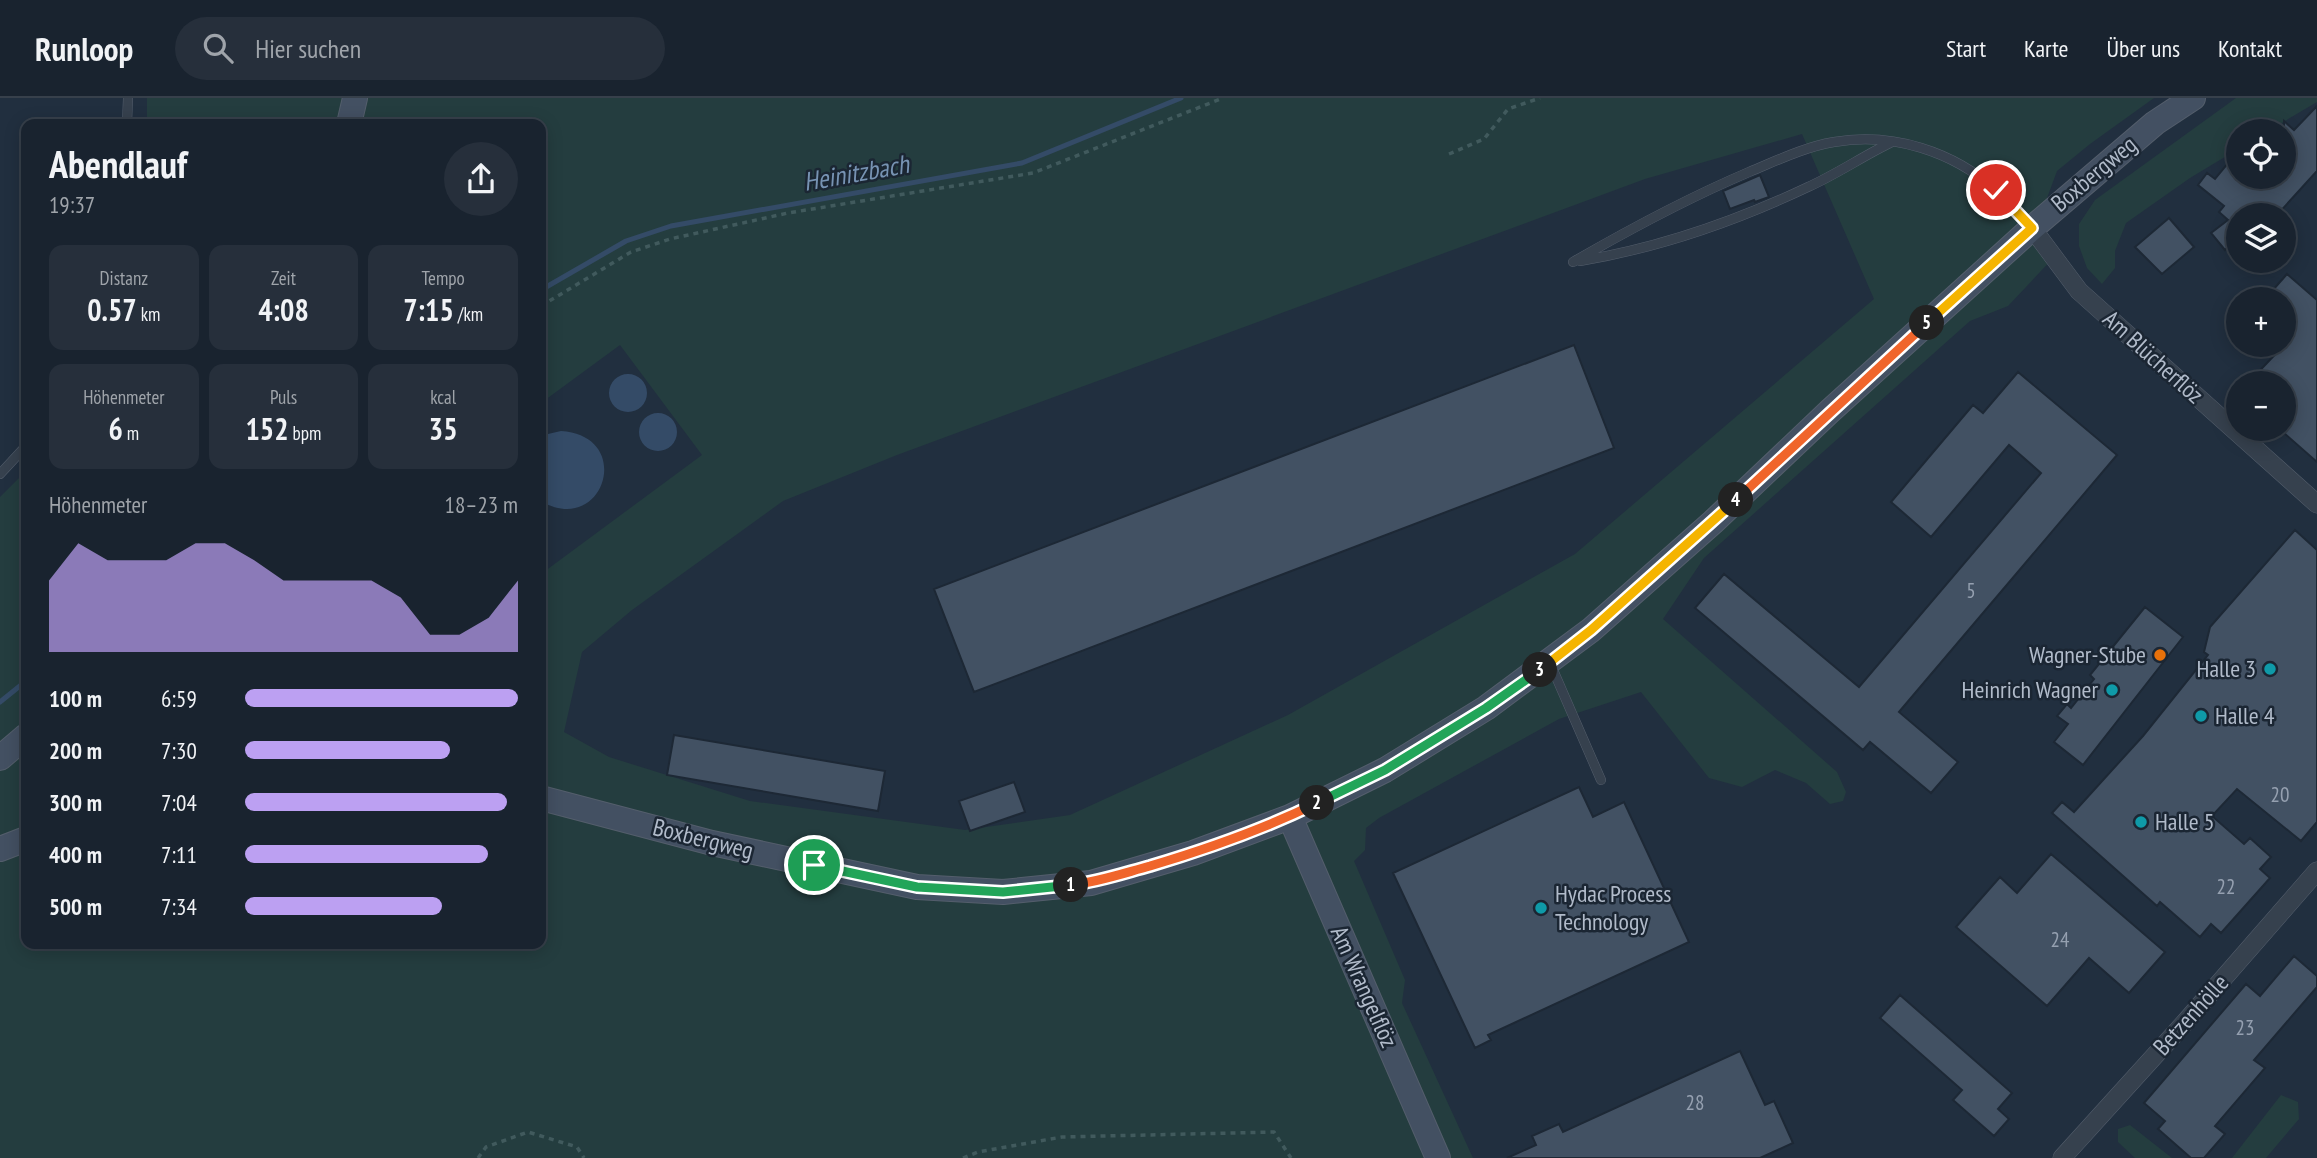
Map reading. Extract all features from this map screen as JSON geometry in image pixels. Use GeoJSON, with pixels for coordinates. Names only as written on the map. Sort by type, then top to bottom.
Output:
{"type":"FeatureCollection","features":[{"type":"Feature","properties":{"kind":"street"},"geometry":{"type":"LineString","coordinates":[[350,119],[355,98]]}},
{"type":"Feature","properties":{"kind":"street","name":"Boxbergweg"},"geometry":{"type":"LineString","coordinates":[[546,799],[712,843],[917,887],[1003,892],[1091,883],[1193,853],[1290,817],[1385,770],[1486,708],[1591,630],[2032,228],[2155,123],[2193,98]]}},
{"type":"Feature","properties":{"kind":"street","name":"Am Blücherflöz"},"geometry":{"type":"LineString","coordinates":[[2032,228],[2079,291],[2317,504]]}},
{"type":"Feature","properties":{"kind":"street"},"geometry":{"type":"LineString","coordinates":[[0,758],[21,740]]}},
{"type":"Feature","properties":{"kind":"street","name":"Am Wrangelflöz"},"geometry":{"type":"LineString","coordinates":[[1290,817],[1438,1158]]}},
{"type":"Feature","properties":{"kind":"street"},"geometry":{"type":"LineString","coordinates":[[0,849],[21,841]]}},
{"type":"Feature","properties":{"kind":"street","name":"Betzenhölle"},"geometry":{"type":"LineString","coordinates":[[2062,1158],[2317,871]]}},
{"type":"Feature","properties":{"kind":"lane"},"geometry":{"type":"LineString","coordinates":[[127,119],[128,98]]}},
{"type":"Feature","properties":{"kind":"lane"},"geometry":{"type":"LineString","coordinates":[[1894,141],[1809,187],[1708,227],[1627,253],[1573,262],[1695,196],[1806,149],[1832,142],[1869,138],[1894,141],[1926,149],[1948,158],[1996,190],[2032,228]]}},
{"type":"Feature","properties":{"kind":"lane"},"geometry":{"type":"LineString","coordinates":[[0,474],[21,451]]}},
{"type":"Feature","properties":{"kind":"lane"},"geometry":{"type":"LineString","coordinates":[[1550,662],[1601,780]]}},
{"type":"Feature","properties":{"kind":"path"},"geometry":{"type":"LineString","coordinates":[[546,303],[631,252],[670,239],[788,213],[1033,173],[1223,98]]}},
{"type":"Feature","properties":{"kind":"path"},"geometry":{"type":"LineString","coordinates":[[1449,154],[1484,139],[1507,109],[1540,98]]}},
{"type":"Feature","properties":{"kind":"path"},"geometry":{"type":"LineString","coordinates":[[478,1158],[485,1147],[528,1132],[577,1147],[584,1158]]}},
{"type":"Feature","properties":{"kind":"path"},"geometry":{"type":"LineString","coordinates":[[962,1158],[978,1152],[1062,1137],[1274,1132],[1291,1158]]}},
{"type":"Feature","properties":{"kind":"green space"},"geometry":{"type":"Polygon","coordinates":[[[147,98],[2154,98],[2057,171],[2034,233],[2056,255],[2008,306],[1970,321],[1704,558],[1663,619],[1837,772],[1846,792],[1843,801],[1830,804],[1806,783],[1775,770],[1742,787],[1709,778],[1641,692],[1559,719],[1379,818],[1366,828],[1365,850],[1354,861],[1405,980],[1402,1003],[1473,1158],[0,1158],[0,497],[21,476],[21,949],[546,949],[546,570],[702,455],[620,345],[546,399],[546,119],[147,119],[147,98]],[[1802,134],[1645,179],[897,455],[783,501],[632,610],[582,652],[564,732],[609,757],[750,801],[965,830],[1070,815],[1288,715],[1575,554],[1874,299],[1802,134]]]}},
{"type":"Feature","properties":{"kind":"green space"},"geometry":{"type":"Polygon","coordinates":[[[2236,98],[2317,98],[2317,102],[2288,119],[2226,119],[2226,156],[2126,223],[2115,251],[2115,268],[2102,284],[2087,268],[2079,246],[2079,224],[2095,200],[2236,98]]]}},
{"type":"Feature","properties":{"kind":"green space"},"geometry":{"type":"Polygon","coordinates":[[[2281,1095],[2298,1102],[2299,1119],[2266,1158],[2232,1158],[2281,1095]]]}},
{"type":"Feature","properties":{"kind":"green space"},"geometry":{"type":"Polygon","coordinates":[[[2130,1125],[2172,1158],[2135,1158],[2118,1142],[2118,1129],[2130,1125]]]}},
{"type":"Feature","properties":{"kind":"water"},"geometry":{"type":"Polygon","coordinates":[[[628,374],[642,379],[647,393],[642,407],[628,412],[614,407],[609,393],[614,379],[628,374]]]}},
{"type":"Feature","properties":{"kind":"water"},"geometry":{"type":"Polygon","coordinates":[[[658,413],[672,418],[677,432],[672,446],[658,451],[644,446],[639,432],[644,418],[658,413]]]}},
{"type":"Feature","properties":{"kind":"water"},"geometry":{"type":"Polygon","coordinates":[[[561,431],[584,437],[598,449],[604,465],[602,482],[594,496],[581,506],[563,509],[546,503],[548,434],[561,431]]]}},
{"type":"Feature","properties":{"kind":"building"},"geometry":{"type":"Polygon","coordinates":[[[2317,106],[2317,171],[2288,203],[2226,203],[2226,218],[2219,212],[2224,206],[2198,185],[2207,173],[2215,179],[2226,166],[2226,189],[2296,189],[2296,128],[2317,106]]]}},
{"type":"Feature","properties":{"kind":"building"},"geometry":{"type":"Polygon","coordinates":[[[1760,175],[1769,197],[1730,209],[1723,191],[1760,175]]]}},
{"type":"Feature","properties":{"kind":"building"},"geometry":{"type":"Polygon","coordinates":[[[2169,218],[2194,247],[2162,274],[2135,247],[2169,218]]]}},
{"type":"Feature","properties":{"kind":"building"},"geometry":{"type":"Polygon","coordinates":[[[2226,222],[2226,249],[2225,250],[2211,233],[2226,222]]]}},
{"type":"Feature","properties":{"kind":"building"},"geometry":{"type":"Polygon","coordinates":[[[2287,274],[2317,300],[2317,462],[2293,441],[2296,441],[2296,371],[2259,371],[2273,357],[2296,357],[2296,287],[2276,287],[2287,274]]]}},
{"type":"Feature","properties":{"kind":"building"},"geometry":{"type":"Polygon","coordinates":[[[1574,345],[1614,448],[974,692],[934,589],[1574,345]]]}},
{"type":"Feature","properties":{"kind":"building"},"geometry":{"type":"Polygon","coordinates":[[[2018,372],[2117,455],[1899,712],[1958,762],[1931,793],[1870,742],[1863,750],[1695,608],[1724,574],[1859,687],[2041,473],[2009,445],[1931,537],[1891,502],[1973,405],[1983,413],[2018,372]]]}},
{"type":"Feature","properties":{"kind":"building"},"geometry":{"type":"Polygon","coordinates":[[[2295,530],[2317,550],[2317,822],[2301,841],[2237,789],[2212,816],[2244,844],[2250,838],[2271,857],[2260,869],[2270,878],[2221,933],[2211,924],[2200,937],[2160,902],[2157,906],[2052,813],[2062,802],[2074,812],[2143,736],[2208,655],[2204,652],[2210,627],[2295,530]]]}},
{"type":"Feature","properties":{"kind":"building","name":"Heinrich Wagner"},"geometry":{"type":"Polygon","coordinates":[[[2145,607],[2183,637],[2083,765],[2054,742],[2068,724],[2057,716],[2067,704],[2071,708],[2094,679],[2090,675],[2145,607]]]}},
{"type":"Feature","properties":{"kind":"building"},"geometry":{"type":"Polygon","coordinates":[[[674,735],[885,771],[878,811],[667,775],[674,735]]]}},
{"type":"Feature","properties":{"kind":"building"},"geometry":{"type":"Polygon","coordinates":[[[1014,782],[1025,812],[970,831],[959,801],[1014,782]]]}},
{"type":"Feature","properties":{"kind":"building","name":"Hydac Process Technology"},"geometry":{"type":"Polygon","coordinates":[[[1579,787],[1593,817],[1624,802],[1689,942],[1488,1035],[1491,1040],[1475,1048],[1393,873],[1579,787]]]}},
{"type":"Feature","properties":{"kind":"building"},"geometry":{"type":"Polygon","coordinates":[[[2051,854],[2165,952],[2129,993],[2089,958],[2047,1006],[1956,927],[2000,877],[2017,893],[2051,854]]]}},
{"type":"Feature","properties":{"kind":"building"},"geometry":{"type":"Polygon","coordinates":[[[2294,956],[2317,976],[2317,987],[2254,1060],[2265,1068],[2215,1126],[2225,1134],[2204,1158],[2191,1158],[2158,1129],[2165,1121],[2144,1103],[2246,984],[2260,996],[2294,956]]]}},
{"type":"Feature","properties":{"kind":"building"},"geometry":{"type":"Polygon","coordinates":[[[1900,995],[2012,1093],[1998,1109],[2009,1119],[1994,1136],[1953,1100],[1962,1090],[1880,1018],[1900,995]]]}},
{"type":"Feature","properties":{"kind":"building"},"geometry":{"type":"Polygon","coordinates":[[[1740,1051],[1765,1105],[1774,1101],[1793,1143],[1760,1158],[1507,1158],[1536,1145],[1532,1136],[1559,1124],[1563,1132],[1740,1051]]]}},
{"type":"Feature","properties":{"kind":"waterway","name":"Heinitzbach"},"geometry":{"type":"LineString","coordinates":[[546,287],[626,241],[671,226],[1022,163],[1181,98]]}},
{"type":"Feature","properties":{"kind":"waterway","name":"Heinitzbach"},"geometry":{"type":"LineString","coordinates":[[0,702],[21,685]]}},
{"type":"Feature","properties":{"kind":"place","name":"Wagner-Stube"},"geometry":{"type":"Point","coordinates":[2160,655]}},
{"type":"Feature","properties":{"kind":"place","name":"Halle 3"},"geometry":{"type":"Point","coordinates":[2270,669]}},
{"type":"Feature","properties":{"kind":"place","name":"Heinrich Wagner"},"geometry":{"type":"Point","coordinates":[2112,690]}},
{"type":"Feature","properties":{"kind":"place","name":"Halle 4"},"geometry":{"type":"Point","coordinates":[2201,716]}},
{"type":"Feature","properties":{"kind":"place","name":"Halle 5"},"geometry":{"type":"Point","coordinates":[2141,822]}},
{"type":"Feature","properties":{"kind":"place","name":"Hydac Process Technology"},"geometry":{"type":"Point","coordinates":[1541,908]}},
{"type":"Feature","properties":{"kind":"route"},"geometry":{"type":"LineString","coordinates":[[814,865],[917,887],[1003,892],[1091,883],[1193,853],[1290,817],[1385,770],[1486,708],[1591,630],[1713,522],[1830,411],[2032,228],[1996,190]]}}]}
